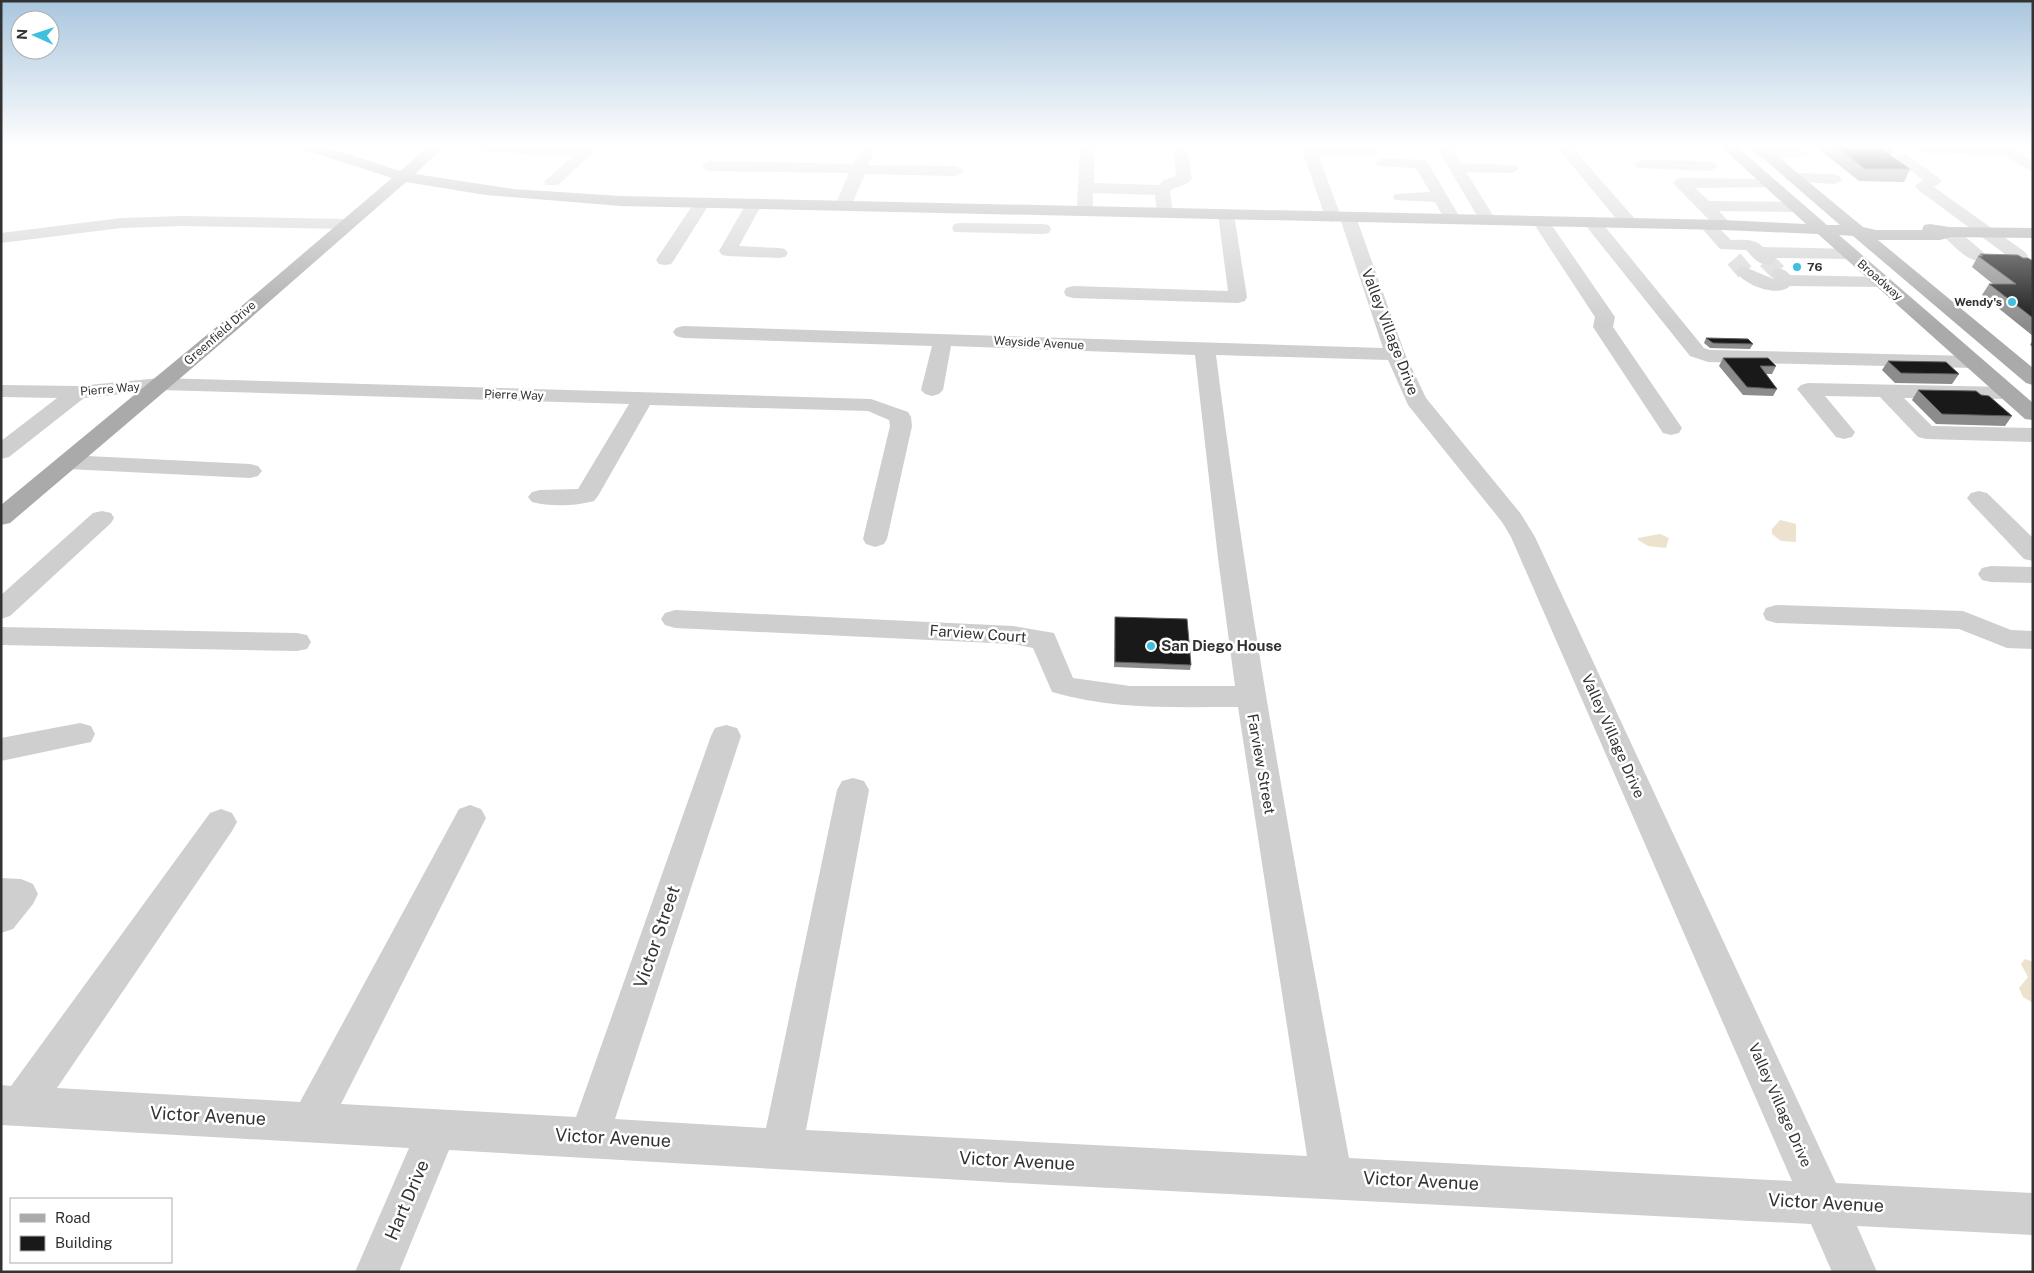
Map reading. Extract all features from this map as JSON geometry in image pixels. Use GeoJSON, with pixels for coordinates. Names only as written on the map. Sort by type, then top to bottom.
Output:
{"type":"FeatureCollection","features":[{"type":"Feature","properties":{"kind":"main road","name":"Greenfield Drive"},"geometry":{"type":"LineString","coordinates":[[1,518],[368,205]]}},
{"type":"Feature","properties":{"kind":"main road"},"geometry":{"type":"LineString","coordinates":[[817,205],[1715,225],[1857,231],[1876,235],[1940,235],[1949,232],[2033,232]]}},
{"type":"Feature","properties":{"kind":"main road","name":"Broadway"},"geometry":{"type":"LineString","coordinates":[[1827,205],[2033,379]]}},
{"type":"Feature","properties":{"kind":"main road","name":"Broadway"},"geometry":{"type":"LineString","coordinates":[[1796,207],[2033,414]]}},
{"type":"Feature","properties":{"kind":"street"},"geometry":{"type":"LineString","coordinates":[[665,260],[700,205]]}},
{"type":"Feature","properties":{"kind":"street"},"geometry":{"type":"LineString","coordinates":[[753,205],[728,251],[779,253]]}},
{"type":"Feature","properties":{"kind":"street"},"geometry":{"type":"LineString","coordinates":[[1085,205],[1085,211]]}},
{"type":"Feature","properties":{"kind":"street"},"geometry":{"type":"LineString","coordinates":[[1164,205],[1165,213]]}},
{"type":"Feature","properties":{"kind":"street","name":"Valley Village Drive"},"geometry":{"type":"LineString","coordinates":[[1335,205],[1395,354],[1416,400],[1512,519],[1523,537],[1855,1272]]}},
{"type":"Feature","properties":{"kind":"street"},"geometry":{"type":"LineString","coordinates":[[1445,205],[1453,219]]}},
{"type":"Feature","properties":{"kind":"street"},"geometry":{"type":"LineString","coordinates":[[1479,205],[1488,220]]}},
{"type":"Feature","properties":{"kind":"street"},"geometry":{"type":"LineString","coordinates":[[1614,205],[1629,223]]}},
{"type":"Feature","properties":{"kind":"street"},"geometry":{"type":"LineString","coordinates":[[1950,205],[2019,256]]}},
{"type":"Feature","properties":{"kind":"street"},"geometry":{"type":"LineString","coordinates":[[1704,206],[1796,207]]}},
{"type":"Feature","properties":{"kind":"street"},"geometry":{"type":"LineString","coordinates":[[1704,206],[1735,259],[1754,279],[1766,284],[1782,284],[1782,277],[1882,282]]}},
{"type":"Feature","properties":{"kind":"street"},"geometry":{"type":"LineString","coordinates":[[960,228],[1050,230],[1046,210]]}},
{"type":"Feature","properties":{"kind":"street"},"geometry":{"type":"LineString","coordinates":[[1073,292],[1238,297],[1226,214]]}},
{"type":"Feature","properties":{"kind":"street"},"geometry":{"type":"LineString","coordinates":[[1,238],[121,224],[182,221],[346,224]]}},
{"type":"Feature","properties":{"kind":"street"},"geometry":{"type":"LineString","coordinates":[[1540,221],[1605,317],[1603,327],[1671,428]]}},
{"type":"Feature","properties":{"kind":"street"},"geometry":{"type":"LineString","coordinates":[[1592,222],[1697,352],[1708,356],[1973,362]]}},
{"type":"Feature","properties":{"kind":"street"},"geometry":{"type":"LineString","coordinates":[[1949,232],[1977,256]]}},
{"type":"Feature","properties":{"kind":"street"},"geometry":{"type":"LineString","coordinates":[[1735,259],[1751,245],[1762,256],[1850,254]]}},
{"type":"Feature","properties":{"kind":"street","name":"Wayside Avenue"},"geometry":{"type":"LineString","coordinates":[[683,332],[943,339],[1205,350],[1395,354]]}},
{"type":"Feature","properties":{"kind":"street"},"geometry":{"type":"LineString","coordinates":[[932,390],[943,339]]}},
{"type":"Feature","properties":{"kind":"street","name":"Farview Street"},"geometry":{"type":"LineString","coordinates":[[1205,350],[1214,437],[1249,696],[1331,1176]]}},
{"type":"Feature","properties":{"kind":"street","name":"Pierre Way"},"geometry":{"type":"LineString","coordinates":[[1,391],[78,392],[160,384],[871,405],[900,417],[902,426],[876,539]]}},
{"type":"Feature","properties":{"kind":"street"},"geometry":{"type":"LineString","coordinates":[[1844,432],[1808,389],[2009,393]]}},
{"type":"Feature","properties":{"kind":"street"},"geometry":{"type":"LineString","coordinates":[[1,409],[25,391]]}},
{"type":"Feature","properties":{"kind":"street"},"geometry":{"type":"LineString","coordinates":[[1886,391],[1926,432],[2033,435]]}},
{"type":"Feature","properties":{"kind":"street"},"geometry":{"type":"LineString","coordinates":[[1,452],[78,392]]}},
{"type":"Feature","properties":{"kind":"street"},"geometry":{"type":"LineString","coordinates":[[540,497],[586,496],[644,399]]}},
{"type":"Feature","properties":{"kind":"street"},"geometry":{"type":"LineString","coordinates":[[67,462],[250,471]]}},
{"type":"Feature","properties":{"kind":"street"},"geometry":{"type":"LineString","coordinates":[[1979,498],[2033,554]]}},
{"type":"Feature","properties":{"kind":"street"},"geometry":{"type":"LineString","coordinates":[[1,610],[102,518]]}},
{"type":"Feature","properties":{"kind":"street"},"geometry":{"type":"LineString","coordinates":[[1991,574],[2033,575]]}},
{"type":"Feature","properties":{"kind":"street"},"geometry":{"type":"LineString","coordinates":[[1776,614],[1964,620],[2007,639],[2033,640]]}},
{"type":"Feature","properties":{"kind":"street","name":"Farview Court"},"geometry":{"type":"LineString","coordinates":[[675,619],[1013,635],[1044,640],[1062,685],[1080,691],[1121,696],[1249,696]]}},
{"type":"Feature","properties":{"kind":"street"},"geometry":{"type":"LineString","coordinates":[[1,636],[298,642]]}},
{"type":"Feature","properties":{"kind":"street"},"geometry":{"type":"LineString","coordinates":[[1,750],[80,734]]}},
{"type":"Feature","properties":{"kind":"street","name":"Victor Street"},"geometry":{"type":"LineString","coordinates":[[589,1137],[726,736]]}},
{"type":"Feature","properties":{"kind":"street"},"geometry":{"type":"LineString","coordinates":[[782,1148],[853,790]]}},
{"type":"Feature","properties":{"kind":"street"},"geometry":{"type":"LineString","coordinates":[[311,1122],[470,818]]}},
{"type":"Feature","properties":{"kind":"street"},"geometry":{"type":"LineString","coordinates":[[11,1106],[221,822]]}},
{"type":"Feature","properties":{"kind":"street"},"geometry":{"type":"LineString","coordinates":[[1,893],[21,894],[1,918]]}},
{"type":"Feature","properties":{"kind":"street","name":"Victor Avenue"},"geometry":{"type":"LineString","coordinates":[[11,1106],[438,1128],[1033,1163],[1331,1176],[2033,1214]]}},
{"type":"Feature","properties":{"kind":"street","name":"Hart Drive"},"geometry":{"type":"LineString","coordinates":[[377,1272],[438,1128]]}},
{"type":"Feature","properties":{"kind":"shaded area"},"geometry":{"type":"Polygon","coordinates":[[[1780,520],[1796,524],[1796,542],[1781,541],[1772,534],[1772,529],[1780,520]]]}},
{"type":"Feature","properties":{"kind":"shaded area"},"geometry":{"type":"Polygon","coordinates":[[[1660,534],[1669,538],[1666,548],[1648,546],[1638,540],[1638,538],[1660,534]]]}},
{"type":"Feature","properties":{"kind":"shaded area"},"geometry":{"type":"Polygon","coordinates":[[[2025,959],[2033,962],[2033,1003],[2023,997],[2019,988],[2028,977],[2021,964],[2025,959]]]}},
{"type":"Feature","properties":{"kind":"building"},"geometry":{"type":"Polygon","coordinates":[[[1980,254],[2018,255],[2033,261],[2033,318],[1989,284],[2016,284],[1978,256],[1983,256],[1980,254]]]}},
{"type":"Feature","properties":{"kind":"building"},"geometry":{"type":"Polygon","coordinates":[[[1706,338],[1748,339],[1753,344],[1713,343],[1706,338]]]}},
{"type":"Feature","properties":{"kind":"building"},"geometry":{"type":"Polygon","coordinates":[[[1723,358],[1768,358],[1776,366],[1760,366],[1777,389],[1747,387],[1723,358]]]}},
{"type":"Feature","properties":{"kind":"building"},"geometry":{"type":"Polygon","coordinates":[[[1888,361],[1946,362],[1959,374],[1901,373],[1888,361]]]}},
{"type":"Feature","properties":{"kind":"building"},"geometry":{"type":"Polygon","coordinates":[[[1918,390],[1976,391],[1981,395],[1989,396],[2012,416],[1942,414],[1918,390]]]}},
{"type":"Feature","properties":{"kind":"building","name":"San Diego House"},"geometry":{"type":"Polygon","coordinates":[[[1115,617],[1187,619],[1191,665],[1115,662],[1115,617]]]}},
{"type":"Feature","properties":{"kind":"tunnel"},"geometry":{"type":"LineString","coordinates":[[1734,259],[1745,272]]}},
{"type":"Feature","properties":{"kind":"tunnel"},"geometry":{"type":"LineString","coordinates":[[1766,260],[1780,274]]}},
{"type":"Feature","properties":{"kind":"place","name":"76"},"geometry":{"type":"Point","coordinates":[1797,267]}},
{"type":"Feature","properties":{"kind":"place","name":"Wendy's"},"geometry":{"type":"Point","coordinates":[2012,302]}},
{"type":"Feature","properties":{"kind":"place","name":"San Diego House"},"geometry":{"type":"Point","coordinates":[1151,646]}}]}
